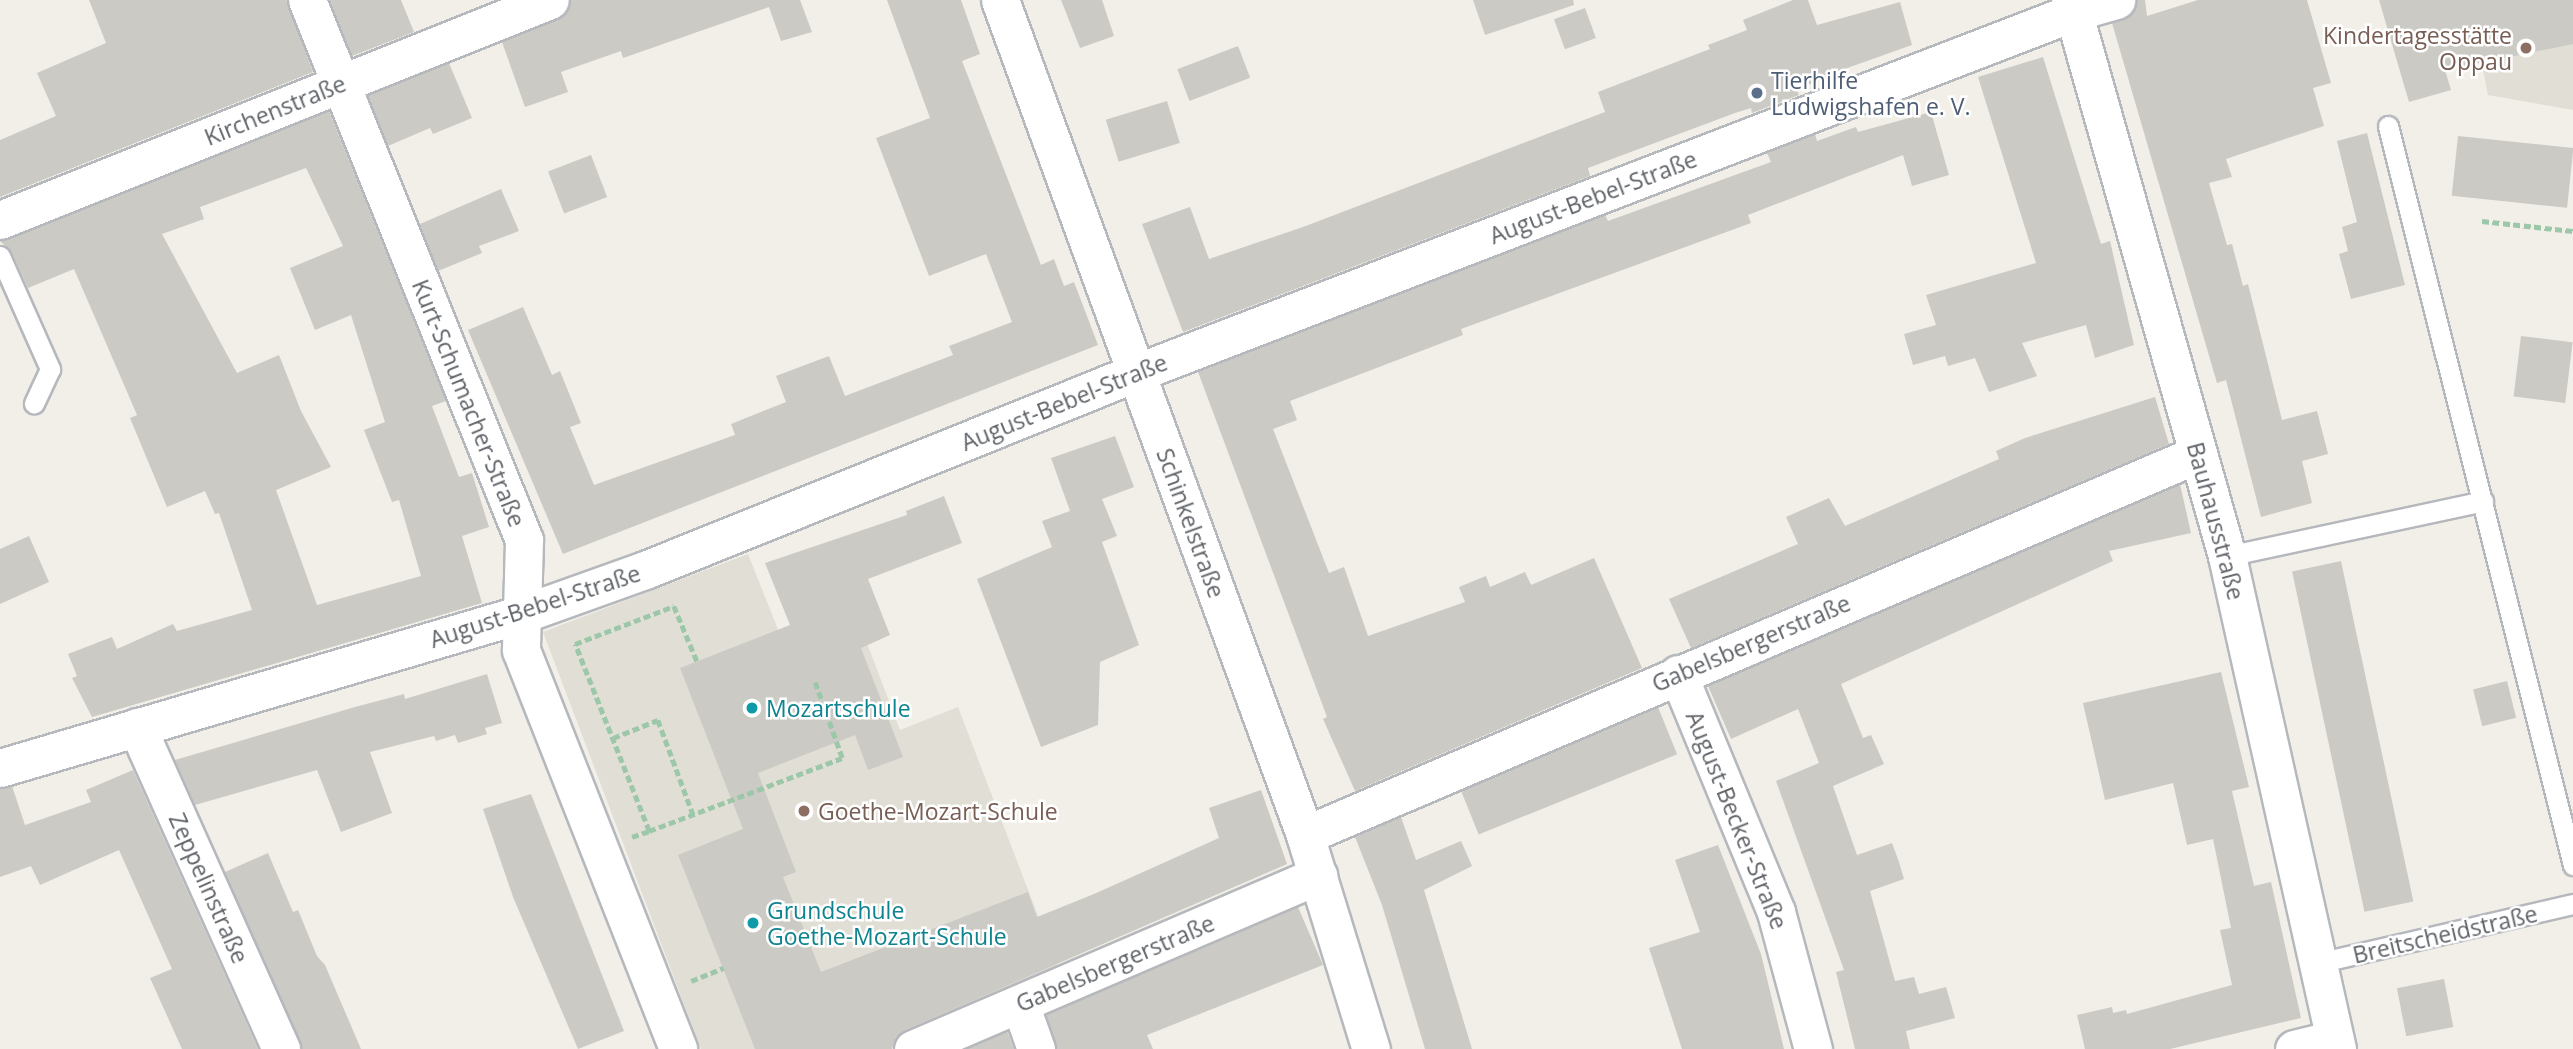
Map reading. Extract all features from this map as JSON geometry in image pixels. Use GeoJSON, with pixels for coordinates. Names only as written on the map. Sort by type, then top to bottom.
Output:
{"type":"FeatureCollection","features":[{"type":"Feature","properties":{"kind":"street","name":"Kurt-Schumacher-Straße"},"geometry":{"type":"LineString","coordinates":[[307,0],[524,540],[522,614],[525,662],[678,1049]]}},
{"type":"Feature","properties":{"kind":"street","name":"Schinkelstraße"},"geometry":{"type":"LineString","coordinates":[[1000,0],[1305,835],[1371,1049]]}},
{"type":"Feature","properties":{"kind":"street","name":"August-Bebel-Straße"},"geometry":{"type":"LineString","coordinates":[[0,768],[522,614],[645,570],[1136,373],[2072,6],[2116,0]]}},
{"type":"Feature","properties":{"kind":"street","name":"Kirchenstraße"},"geometry":{"type":"LineString","coordinates":[[0,220],[540,2]]}},
{"type":"Feature","properties":{"kind":"street","name":"Bauhausstraße"},"geometry":{"type":"LineString","coordinates":[[2072,6],[2227,556],[2336,1044]]}},
{"type":"Feature","properties":{"kind":"street","name":"Gabelsbergerstraße"},"geometry":{"type":"LineString","coordinates":[[1305,835],[2198,454]]}},
{"type":"Feature","properties":{"kind":"street","name":"August-Becker-Straße"},"geometry":{"type":"LineString","coordinates":[[1678,674],[1776,912],[1813,1049]]}},
{"type":"Feature","properties":{"kind":"street","name":"Zeppelinstraße"},"geometry":{"type":"LineString","coordinates":[[137,727],[281,1049]]}},
{"type":"Feature","properties":{"kind":"street","name":"Gabelsbergerstraße"},"geometry":{"type":"LineString","coordinates":[[913,1049],[1318,875]]}},
{"type":"Feature","properties":{"kind":"street"},"geometry":{"type":"LineString","coordinates":[[1020,1004],[1036,1049]]}},
{"type":"Feature","properties":{"kind":"street"},"geometry":{"type":"LineString","coordinates":[[2294,1049],[2336,1044]]}},
{"type":"Feature","properties":{"kind":"lane"},"geometry":{"type":"LineString","coordinates":[[2388,126],[2573,865]]}},
{"type":"Feature","properties":{"kind":"lane"},"geometry":{"type":"LineString","coordinates":[[0,256],[50,369],[34,404]]}},
{"type":"Feature","properties":{"kind":"lane"},"geometry":{"type":"LineString","coordinates":[[2227,556],[2483,501]]}},
{"type":"Feature","properties":{"kind":"lane","name":"Breitscheidstraße"},"geometry":{"type":"LineString","coordinates":[[2317,963],[2573,904]]}},
{"type":"Feature","properties":{"kind":"path"},"geometry":{"type":"LineString","coordinates":[[2482,221],[2573,231]]}},
{"type":"Feature","properties":{"kind":"path"},"geometry":{"type":"LineString","coordinates":[[649,831],[575,644],[674,606],[697,661]]}},
{"type":"Feature","properties":{"kind":"path"},"geometry":{"type":"LineString","coordinates":[[601,849],[842,758],[814,680]]}},
{"type":"Feature","properties":{"kind":"path"},"geometry":{"type":"LineString","coordinates":[[613,738],[658,720],[693,814]]}},
{"type":"Feature","properties":{"kind":"shaded area","name":"Kindertagesstätte Oppau"},"geometry":{"type":"Polygon","coordinates":[[[2469,0],[2573,0],[2573,110],[2488,95],[2469,0]]]}},
{"type":"Feature","properties":{"kind":"shaded area","name":"Goethe-Mozart-Schule"},"geometry":{"type":"Polygon","coordinates":[[[748,554],[789,657],[862,630],[900,730],[958,707],[1058,968],[865,1049],[701,1049],[543,632],[748,554]]]}},
{"type":"Feature","properties":{"kind":"building"},"geometry":{"type":"Polygon","coordinates":[[[89,0],[286,0],[313,72],[0,197],[0,140],[56,116],[37,73],[106,43],[89,0]]]}},
{"type":"Feature","properties":{"kind":"building"},"geometry":{"type":"Polygon","coordinates":[[[330,0],[401,0],[414,32],[352,56],[330,0]]]}},
{"type":"Feature","properties":{"kind":"building"},"geometry":{"type":"Polygon","coordinates":[[[571,0],[800,0],[812,32],[781,41],[769,7],[623,58],[621,51],[561,72],[568,92],[525,107],[502,42],[558,19],[567,12],[571,0]]]}},
{"type":"Feature","properties":{"kind":"building"},"geometry":{"type":"Polygon","coordinates":[[[887,0],[961,0],[980,54],[962,61],[1041,265],[1054,259],[1064,286],[1074,282],[1098,345],[563,554],[468,330],[523,307],[552,375],[560,371],[581,423],[570,427],[594,485],[735,435],[731,424],[786,402],[776,376],[829,356],[845,396],[953,355],[949,346],[1012,322],[986,254],[929,276],[876,138],[930,118],[887,0]]]}},
{"type":"Feature","properties":{"kind":"building"},"geometry":{"type":"Polygon","coordinates":[[[1061,0],[1102,0],[1114,36],[1080,48],[1061,0]]]}},
{"type":"Feature","properties":{"kind":"building"},"geometry":{"type":"Polygon","coordinates":[[[1473,0],[1573,0],[1574,5],[1485,35],[1473,0]]]}},
{"type":"Feature","properties":{"kind":"building"},"geometry":{"type":"Polygon","coordinates":[[[1793,0],[1808,0],[1817,25],[1900,2],[1912,45],[1836,72],[1797,90],[1799,95],[1752,113],[1751,108],[1735,113],[1588,168],[1590,176],[1183,332],[1142,224],[1190,207],[1209,259],[1303,227],[1605,112],[1598,92],[1710,49],[1708,45],[1747,30],[1743,20],[1793,0]]]}},
{"type":"Feature","properties":{"kind":"building"},"geometry":{"type":"Polygon","coordinates":[[[2136,0],[2145,0],[2147,16],[2198,0],[2307,0],[2331,83],[2313,88],[2324,126],[2226,159],[2232,177],[2209,183],[2227,245],[2232,244],[2243,286],[2248,284],[2282,420],[2317,411],[2328,454],[2302,461],[2312,503],[2261,517],[2226,380],[2217,383],[2112,23],[2131,15],[2136,0]]]}},
{"type":"Feature","properties":{"kind":"building"},"geometry":{"type":"Polygon","coordinates":[[[2379,0],[2573,0],[2573,44],[2445,70],[2451,90],[2409,102],[2379,0]]]}},
{"type":"Feature","properties":{"kind":"building"},"geometry":{"type":"Polygon","coordinates":[[[1585,8],[1596,38],[1565,49],[1554,19],[1585,8]]]}},
{"type":"Feature","properties":{"kind":"building"},"geometry":{"type":"Polygon","coordinates":[[[1238,46],[1250,78],[1190,101],[1177,69],[1238,46]]]}},
{"type":"Feature","properties":{"kind":"building"},"geometry":{"type":"Polygon","coordinates":[[[2043,57],[2101,244],[2110,241],[2134,345],[2095,358],[2086,325],[2022,343],[2037,376],[1989,392],[1975,358],[1948,366],[1945,356],[1913,365],[1904,334],[1936,325],[1926,295],[2036,263],[1978,77],[2043,57]]]}},
{"type":"Feature","properties":{"kind":"building"},"geometry":{"type":"Polygon","coordinates":[[[449,63],[472,118],[433,134],[430,128],[388,146],[368,95],[449,63]]]}},
{"type":"Feature","properties":{"kind":"building"},"geometry":{"type":"Polygon","coordinates":[[[1167,101],[1180,143],[1119,162],[1106,120],[1167,101]]]}},
{"type":"Feature","properties":{"kind":"building"},"geometry":{"type":"Polygon","coordinates":[[[329,111],[446,401],[432,406],[459,477],[472,473],[489,527],[462,536],[482,603],[92,717],[72,678],[77,676],[68,654],[112,637],[117,649],[173,624],[177,631],[252,610],[219,513],[215,514],[205,491],[167,507],[130,418],[137,415],[74,269],[28,288],[11,251],[0,241],[329,111]],[[306,168],[200,207],[204,219],[162,234],[237,373],[279,355],[301,411],[331,467],[276,490],[317,605],[421,576],[399,500],[392,502],[364,430],[385,422],[351,315],[315,330],[290,268],[343,246],[306,168]]]}},
{"type":"Feature","properties":{"kind":"building"},"geometry":{"type":"Polygon","coordinates":[[[1931,112],[1949,175],[1912,186],[1903,155],[1748,215],[1751,223],[1461,329],[1463,335],[1290,401],[1297,420],[1273,429],[1329,573],[1344,567],[1368,636],[1465,602],[1459,587],[1486,576],[1490,587],[1525,572],[1531,585],[1594,558],[1642,668],[1355,791],[1323,719],[1327,717],[1198,372],[1605,215],[1608,221],[1771,162],[1767,153],[1815,134],[1817,141],[1856,127],[1858,132],[1931,112]]]}},
{"type":"Feature","properties":{"kind":"building"},"geometry":{"type":"Polygon","coordinates":[[[2367,133],[2405,285],[2351,299],[2339,254],[2348,251],[2342,227],[2357,222],[2337,141],[2367,133]]]}},
{"type":"Feature","properties":{"kind":"building"},"geometry":{"type":"Polygon","coordinates":[[[2458,136],[2573,148],[2567,208],[2452,196],[2458,136]]]}},
{"type":"Feature","properties":{"kind":"building"},"geometry":{"type":"Polygon","coordinates":[[[591,155],[607,197],[564,213],[548,171],[591,155]]]}},
{"type":"Feature","properties":{"kind":"building"},"geometry":{"type":"Polygon","coordinates":[[[501,189],[519,231],[479,246],[482,253],[438,271],[420,224],[501,189]]]}},
{"type":"Feature","properties":{"kind":"building"},"geometry":{"type":"Polygon","coordinates":[[[2521,336],[2573,342],[2565,403],[2514,397],[2521,336]]]}},
{"type":"Feature","properties":{"kind":"building"},"geometry":{"type":"Polygon","coordinates":[[[2155,397],[2169,444],[1691,648],[1669,599],[1798,544],[1786,517],[1829,498],[1845,526],[1999,459],[1996,451],[2025,438],[2155,397]]]}},
{"type":"Feature","properties":{"kind":"building"},"geometry":{"type":"Polygon","coordinates":[[[1115,436],[1134,487],[1102,499],[1117,536],[1102,542],[1139,645],[1100,662],[1098,725],[1041,747],[977,579],[1052,547],[1042,521],[1070,511],[1051,458],[1115,436]]]}},
{"type":"Feature","properties":{"kind":"building"},"geometry":{"type":"Polygon","coordinates":[[[2180,484],[2191,533],[2109,551],[2113,561],[1841,684],[1863,738],[1871,735],[1884,764],[1833,786],[1857,855],[1892,843],[1899,862],[1904,879],[1870,891],[1895,981],[1914,977],[1919,994],[1946,987],[1955,1018],[1906,1031],[1910,1049],[1855,1049],[1836,972],[1844,970],[1776,781],[1819,763],[1798,709],[1731,739],[1708,686],[2180,484]]]}},
{"type":"Feature","properties":{"kind":"building"},"geometry":{"type":"Polygon","coordinates":[[[944,496],[962,543],[868,579],[890,635],[861,648],[903,757],[868,770],[855,735],[758,773],[796,872],[783,877],[821,972],[1028,892],[1037,917],[1094,894],[1219,838],[1209,808],[1261,790],[1287,864],[905,1030],[896,1037],[892,1049],[755,1049],[678,855],[743,829],[680,668],[790,625],[765,563],[907,515],[906,511],[944,496]]]}},
{"type":"Feature","properties":{"kind":"building"},"geometry":{"type":"Polygon","coordinates":[[[29,536],[49,582],[0,604],[0,549],[29,536]]]}},
{"type":"Feature","properties":{"kind":"building"},"geometry":{"type":"Polygon","coordinates":[[[2341,561],[2413,901],[2364,912],[2292,571],[2341,561]]]}},
{"type":"Feature","properties":{"kind":"building"},"geometry":{"type":"Polygon","coordinates":[[[2221,672],[2249,787],[2232,791],[2254,886],[2271,882],[2301,1018],[2170,1049],[2085,1049],[2077,1015],[2112,1007],[2113,1013],[2126,1010],[2127,1014],[2232,985],[2220,930],[2231,928],[2213,839],[2187,845],[2173,783],[2105,800],[2083,703],[2221,672]]]}},
{"type":"Feature","properties":{"kind":"building"},"geometry":{"type":"Polygon","coordinates":[[[487,674],[502,723],[485,728],[487,734],[458,743],[455,735],[436,741],[434,736],[370,752],[392,813],[341,832],[317,770],[195,805],[175,760],[355,707],[404,694],[405,699],[487,674]]]}},
{"type":"Feature","properties":{"kind":"building"},"geometry":{"type":"Polygon","coordinates":[[[2507,681],[2516,718],[2482,726],[2473,689],[2507,681]]]}},
{"type":"Feature","properties":{"kind":"building"},"geometry":{"type":"Polygon","coordinates":[[[1658,707],[1677,754],[1479,834],[1460,787],[1658,707]]]}},
{"type":"Feature","properties":{"kind":"building"},"geometry":{"type":"Polygon","coordinates":[[[133,770],[258,1049],[182,1049],[150,978],[172,969],[119,850],[40,885],[31,866],[0,877],[0,788],[12,786],[25,825],[91,802],[86,790],[133,770]]]}},
{"type":"Feature","properties":{"kind":"building"},"geometry":{"type":"Polygon","coordinates":[[[531,794],[624,1031],[578,1049],[513,897],[483,809],[531,794]]]}},
{"type":"Feature","properties":{"kind":"building"},"geometry":{"type":"Polygon","coordinates":[[[1401,817],[1416,860],[1461,841],[1472,866],[1424,890],[1472,1049],[1425,1049],[1382,905],[1355,837],[1401,817]]]}},
{"type":"Feature","properties":{"kind":"building"},"geometry":{"type":"Polygon","coordinates":[[[1718,845],[1761,954],[1784,1049],[1682,1049],[1649,948],[1700,932],[1675,860],[1718,845]]]}},
{"type":"Feature","properties":{"kind":"building"},"geometry":{"type":"Polygon","coordinates":[[[268,853],[293,912],[298,910],[317,956],[325,965],[361,1049],[302,1049],[225,872],[268,853]]]}},
{"type":"Feature","properties":{"kind":"building"},"geometry":{"type":"Polygon","coordinates":[[[1298,907],[1323,965],[1147,1035],[1153,1049],[1056,1049],[1046,1015],[1298,907]]]}},
{"type":"Feature","properties":{"kind":"building"},"geometry":{"type":"Polygon","coordinates":[[[2444,979],[2453,1027],[2406,1036],[2397,988],[2444,979]]]}},
{"type":"Feature","properties":{"kind":"building"},"geometry":{"type":"Polygon","coordinates":[[[1007,1031],[1014,1049],[966,1049],[1007,1031]]]}},
{"type":"Feature","properties":{"kind":"place","name":"Kindertagesstätte Oppau"},"geometry":{"type":"Point","coordinates":[2526,48]}},
{"type":"Feature","properties":{"kind":"place","name":"Tierhilfe Ludwigshafen e. V."},"geometry":{"type":"Point","coordinates":[1757,93]}},
{"type":"Feature","properties":{"kind":"place","name":"Mozartschule"},"geometry":{"type":"Point","coordinates":[752,708]}},
{"type":"Feature","properties":{"kind":"place","name":"Goethe-Mozart-Schule"},"geometry":{"type":"Point","coordinates":[804,811]}},
{"type":"Feature","properties":{"kind":"place","name":"Grundschule Goethe-Mozart-Schule"},"geometry":{"type":"Point","coordinates":[753,923]}}]}
